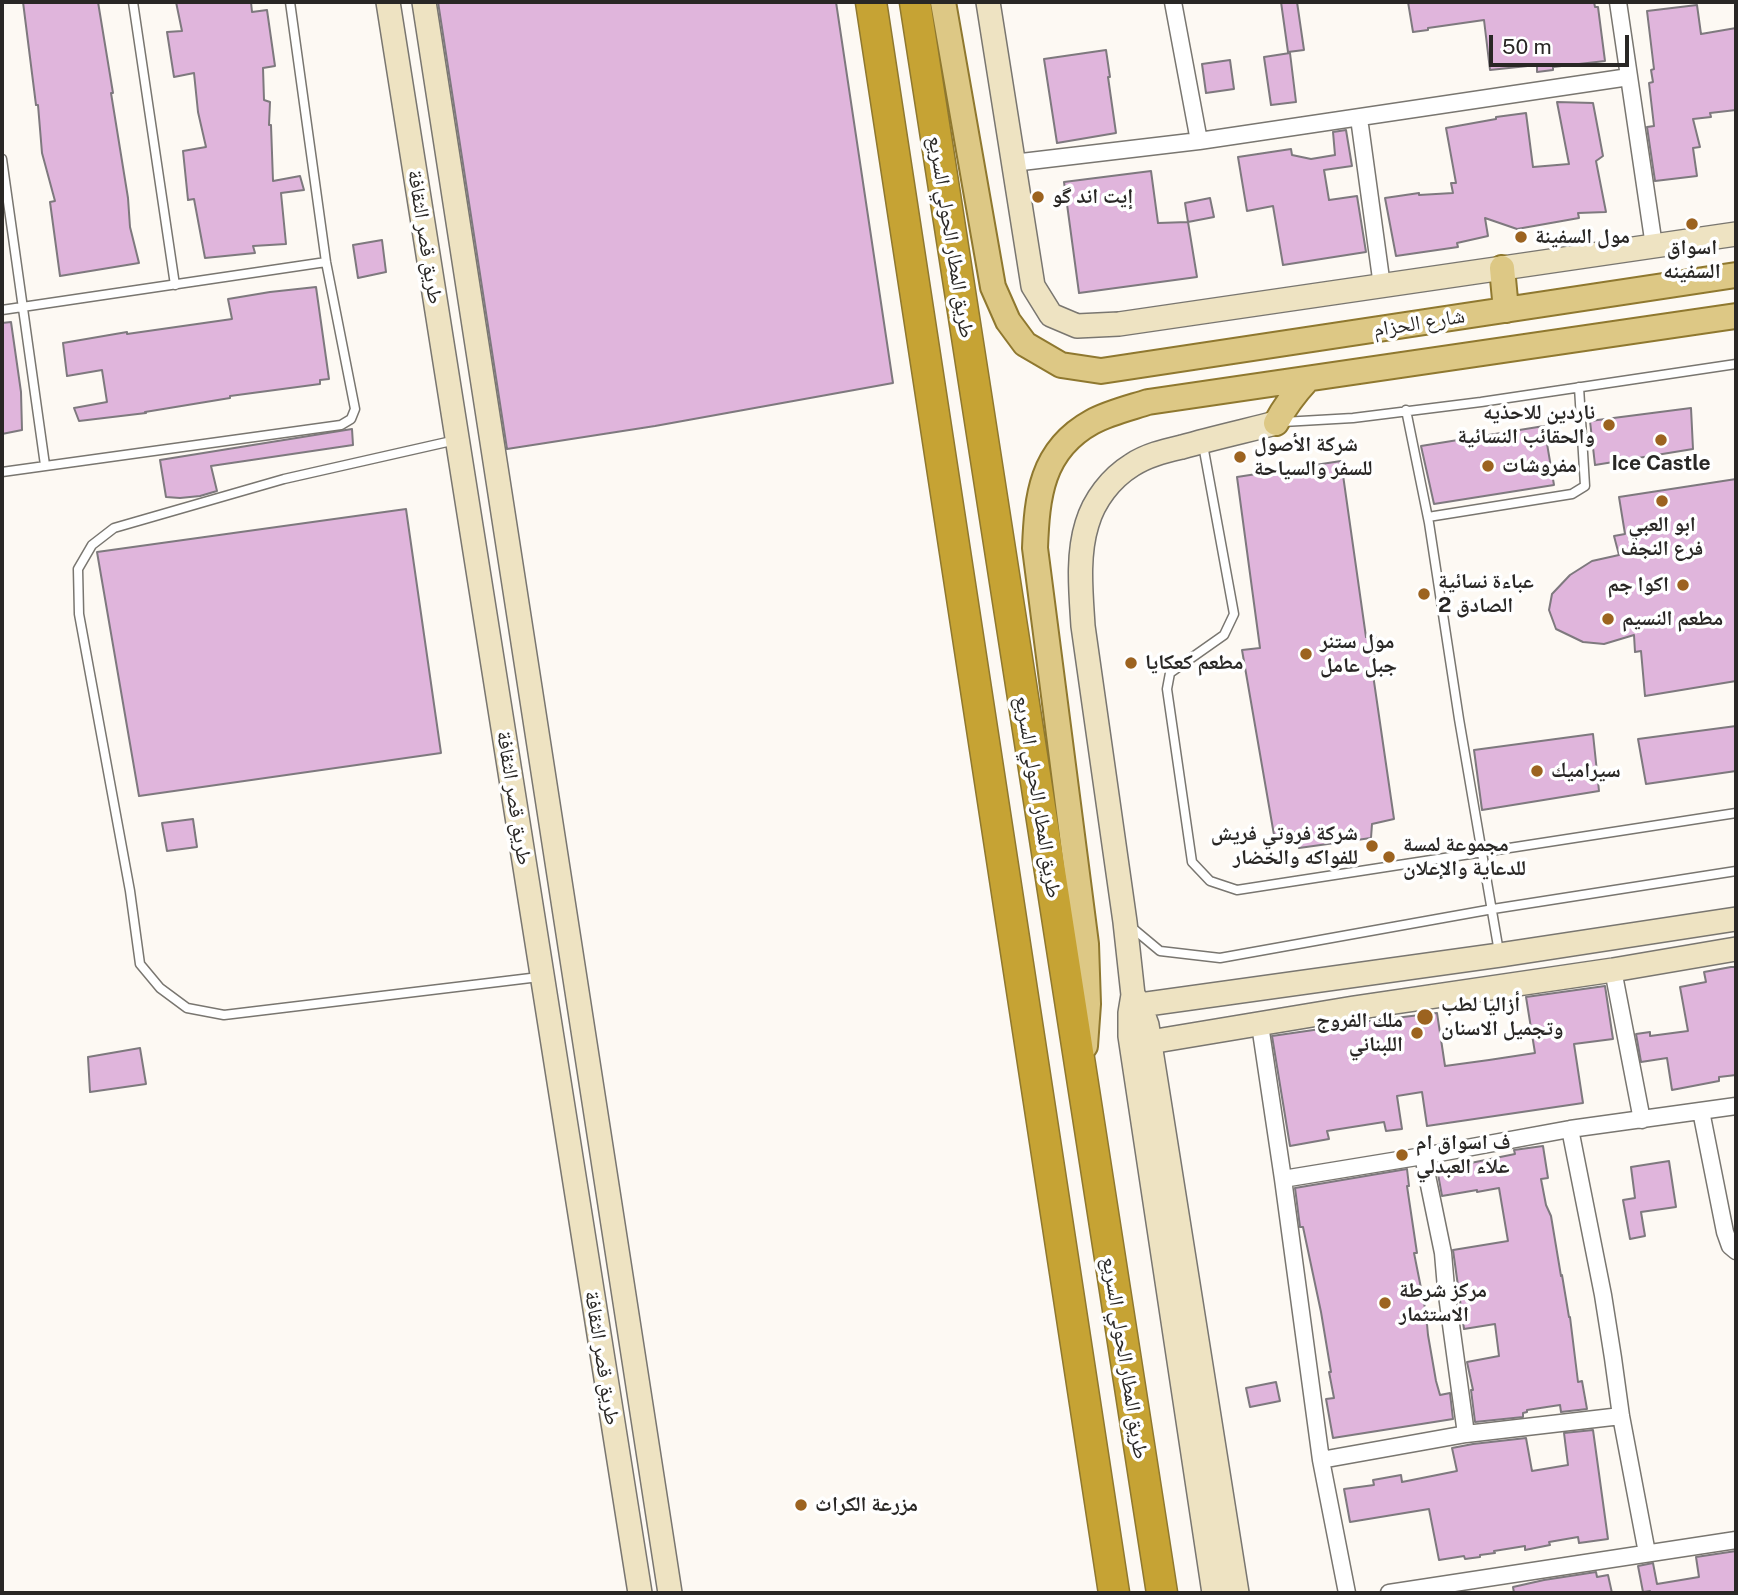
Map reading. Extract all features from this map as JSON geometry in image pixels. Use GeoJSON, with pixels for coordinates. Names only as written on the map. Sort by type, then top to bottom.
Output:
{"type":"FeatureCollection","features":[{"type":"Feature","properties":{"kind":"highway","name":"طريق المطار الحولي السريع"},"geometry":{"type":"LineString","coordinates":[[871,2],[1114,1593]]}},
{"type":"Feature","properties":{"kind":"highway","name":"طريق المطار الحولي السريع"},"geometry":{"type":"LineString","coordinates":[[915,2],[1162,1593]]}},
{"type":"Feature","properties":{"kind":"main road","name":"شارع الحزام"},"geometry":{"type":"LineString","coordinates":[[943,2],[993,287],[1008,321],[1025,344],[1062,365],[1101,371],[1736,275]]}},
{"type":"Feature","properties":{"kind":"main road"},"geometry":{"type":"LineString","coordinates":[[1502,268],[1506,310]]}},
{"type":"Feature","properties":{"kind":"main road","name":"شارع الحزام"},"geometry":{"type":"LineString","coordinates":[[1082,1079],[1088,1004],[1086,944],[1035,548],[1037,507],[1048,467],[1069,438],[1093,421],[1147,402],[1736,316]]}},
{"type":"Feature","properties":{"kind":"main road"},"geometry":{"type":"LineString","coordinates":[[1276,423],[1284,407],[1308,379]]}},
{"type":"Feature","properties":{"kind":"street","name":"طريق قصر الثقافة"},"geometry":{"type":"LineString","coordinates":[[388,2],[640,1593]]}},
{"type":"Feature","properties":{"kind":"street","name":"طريق قصر الثقافة"},"geometry":{"type":"LineString","coordinates":[[424,2],[670,1593]]}},
{"type":"Feature","properties":{"kind":"street"},"geometry":{"type":"LineString","coordinates":[[988,2],[1033,286],[1051,315],[1077,326],[1119,324],[1736,234]]}},
{"type":"Feature","properties":{"kind":"street"},"geometry":{"type":"LineString","coordinates":[[1173,2],[1199,141]]}},
{"type":"Feature","properties":{"kind":"street"},"geometry":{"type":"LineString","coordinates":[[1618,2],[1654,246]]}},
{"type":"Feature","properties":{"kind":"street"},"geometry":{"type":"LineString","coordinates":[[1013,163],[1199,141],[1629,77]]}},
{"type":"Feature","properties":{"kind":"street"},"geometry":{"type":"LineString","coordinates":[[1359,118],[1382,286]]}},
{"type":"Feature","properties":{"kind":"street"},"geometry":{"type":"LineString","coordinates":[[1237,1593],[1150,1042],[1147,1025],[1137,1000],[1083,626],[1081,586],[1087,524],[1097,501],[1113,481],[1133,465],[1156,454],[1276,423]]}},
{"type":"Feature","properties":{"kind":"street"},"geometry":{"type":"LineString","coordinates":[[1214,1593],[1130,1036],[1131,1004],[1137,1000],[1500,955],[1736,919]]}},
{"type":"Feature","properties":{"kind":"street"},"geometry":{"type":"LineString","coordinates":[[1150,1042],[1736,949]]}},
{"type":"Feature","properties":{"kind":"street"},"geometry":{"type":"LineString","coordinates":[[1613,970],[1642,1120]]}},
{"type":"Feature","properties":{"kind":"street"},"geometry":{"type":"LineString","coordinates":[[1351,975],[1354,1008]]}},
{"type":"Feature","properties":{"kind":"street"},"geometry":{"type":"LineString","coordinates":[[1260,1025],[1321,1460],[1348,1593]]}},
{"type":"Feature","properties":{"kind":"street"},"geometry":{"type":"LineString","coordinates":[[1283,1180],[1570,1129],[1736,1106]]}},
{"type":"Feature","properties":{"kind":"street"},"geometry":{"type":"LineString","coordinates":[[1700,1111],[1725,1232],[1730,1246],[1736,1251]]}},
{"type":"Feature","properties":{"kind":"street"},"geometry":{"type":"LineString","coordinates":[[1570,1129],[1603,1295],[1621,1416],[1647,1553]]}},
{"type":"Feature","properties":{"kind":"street"},"geometry":{"type":"LineString","coordinates":[[1423,1156],[1443,1253],[1466,1434]]}},
{"type":"Feature","properties":{"kind":"street"},"geometry":{"type":"LineString","coordinates":[[1321,1460],[1466,1434],[1621,1416]]}},
{"type":"Feature","properties":{"kind":"street"},"geometry":{"type":"LineString","coordinates":[[1389,1593],[1736,1540]]}},
{"type":"Feature","properties":{"kind":"lane"},"geometry":{"type":"LineString","coordinates":[[133,2],[175,285]]}},
{"type":"Feature","properties":{"kind":"lane"},"geometry":{"type":"LineString","coordinates":[[2,472],[341,425],[351,419],[355,409],[326,262],[290,2]]}},
{"type":"Feature","properties":{"kind":"lane"},"geometry":{"type":"LineString","coordinates":[[2,159],[45,465]]}},
{"type":"Feature","properties":{"kind":"lane"},"geometry":{"type":"LineString","coordinates":[[2,310],[326,262]]}},
{"type":"Feature","properties":{"kind":"lane"},"geometry":{"type":"LineString","coordinates":[[1276,423],[1353,418],[1481,402],[1736,364]]}},
{"type":"Feature","properties":{"kind":"lane"},"geometry":{"type":"LineString","coordinates":[[1428,517],[1572,494],[1585,486],[1579,387]]}},
{"type":"Feature","properties":{"kind":"lane"},"geometry":{"type":"LineString","coordinates":[[1406,410],[1428,517],[1500,955]]}},
{"type":"Feature","properties":{"kind":"lane"},"geometry":{"type":"LineString","coordinates":[[457,440],[285,479],[114,528],[92,545],[78,569],[79,614],[131,891],[140,964],[160,988],[187,1007],[224,1015],[542,977]]}},
{"type":"Feature","properties":{"kind":"lane"},"geometry":{"type":"LineString","coordinates":[[1203,441],[1234,614],[1224,635],[1170,673],[1167,689],[1192,862],[1210,881],[1237,890],[1736,813]]}},
{"type":"Feature","properties":{"kind":"lane"},"geometry":{"type":"LineString","coordinates":[[1125,922],[1160,951],[1220,958],[1493,909],[1736,871]]}},
{"type":"Feature","properties":{"kind":"building"},"geometry":{"type":"Polygon","coordinates":[[[23,2],[98,2],[128,198],[130,227],[139,263],[60,276],[50,202],[55,201],[42,153],[23,2]]]}},
{"type":"Feature","properties":{"kind":"building"},"geometry":{"type":"Polygon","coordinates":[[[176,2],[251,2],[252,12],[267,10],[275,66],[263,68],[264,100],[270,102],[273,181],[300,176],[304,190],[281,193],[286,244],[253,246],[255,253],[205,258],[194,199],[188,200],[183,151],[206,147],[198,112],[194,73],[174,77],[167,32],[182,31],[176,2]]]}},
{"type":"Feature","properties":{"kind":"building"},"geometry":{"type":"Polygon","coordinates":[[[438,2],[836,2],[893,383],[655,426],[507,449],[438,2]]]}},
{"type":"Feature","properties":{"kind":"building"},"geometry":{"type":"Polygon","coordinates":[[[1281,2],[1297,2],[1304,50],[1288,52],[1281,2]]]}},
{"type":"Feature","properties":{"kind":"building"},"geometry":{"type":"Polygon","coordinates":[[[1408,2],[1594,2],[1595,7],[1598,7],[1605,61],[1553,67],[1553,70],[1537,72],[1537,65],[1490,70],[1484,20],[1413,32],[1408,2]]]}},
{"type":"Feature","properties":{"kind":"building"},"geometry":{"type":"Polygon","coordinates":[[[1697,5],[1701,34],[1736,28],[1736,110],[1710,113],[1711,117],[1693,119],[1700,147],[1693,148],[1697,176],[1655,181],[1647,127],[1654,126],[1649,83],[1653,82],[1651,70],[1654,69],[1647,11],[1697,5]]]}},
{"type":"Feature","properties":{"kind":"building"},"geometry":{"type":"Polygon","coordinates":[[[1106,50],[1116,133],[1057,143],[1044,59],[1106,50]]]}},
{"type":"Feature","properties":{"kind":"building"},"geometry":{"type":"Polygon","coordinates":[[[1290,53],[1296,102],[1271,105],[1264,57],[1290,53]]]}},
{"type":"Feature","properties":{"kind":"building"},"geometry":{"type":"Polygon","coordinates":[[[1230,60],[1234,89],[1206,93],[1202,64],[1230,60]]]}},
{"type":"Feature","properties":{"kind":"building"},"geometry":{"type":"Polygon","coordinates":[[[1557,102],[1593,103],[1603,156],[1596,161],[1606,212],[1578,213],[1579,218],[1517,229],[1485,218],[1488,236],[1457,243],[1458,247],[1396,256],[1385,198],[1419,193],[1453,193],[1451,183],[1456,183],[1446,128],[1526,113],[1533,167],[1569,164],[1557,102]]]}},
{"type":"Feature","properties":{"kind":"building"},"geometry":{"type":"Polygon","coordinates":[[[1346,130],[1352,166],[1324,170],[1329,200],[1357,196],[1366,252],[1283,265],[1273,206],[1247,211],[1238,157],[1291,149],[1292,155],[1311,159],[1335,155],[1333,132],[1346,130]]]}},
{"type":"Feature","properties":{"kind":"building"},"geometry":{"type":"Polygon","coordinates":[[[1151,171],[1158,223],[1188,222],[1197,277],[1079,293],[1064,182],[1151,171]]]}},
{"type":"Feature","properties":{"kind":"building"},"geometry":{"type":"Polygon","coordinates":[[[1210,198],[1214,217],[1188,222],[1185,203],[1210,198]]]}},
{"type":"Feature","properties":{"kind":"building"},"geometry":{"type":"Polygon","coordinates":[[[382,240],[386,272],[358,278],[353,245],[382,240]]]}},
{"type":"Feature","properties":{"kind":"building"},"geometry":{"type":"Polygon","coordinates":[[[316,287],[329,379],[320,380],[320,384],[230,396],[146,413],[79,421],[74,408],[107,402],[102,370],[67,376],[63,343],[232,319],[228,299],[316,287]]]}},
{"type":"Feature","properties":{"kind":"building"},"geometry":{"type":"Polygon","coordinates":[[[11,322],[21,392],[22,430],[2,434],[2,323],[11,322]]]}},
{"type":"Feature","properties":{"kind":"building"},"geometry":{"type":"Polygon","coordinates":[[[1691,408],[1693,449],[1595,465],[1590,421],[1691,408]]]}},
{"type":"Feature","properties":{"kind":"building","name":"مفروشات"},"geometry":{"type":"Polygon","coordinates":[[[1544,426],[1554,485],[1434,504],[1421,446],[1544,426]]]}},
{"type":"Feature","properties":{"kind":"building"},"geometry":{"type":"Polygon","coordinates":[[[352,429],[353,445],[211,466],[217,491],[200,496],[166,497],[160,460],[352,429]]]}},
{"type":"Feature","properties":{"kind":"building","name":"مول ستنر جبل عامل"},"geometry":{"type":"Polygon","coordinates":[[[1341,461],[1366,637],[1375,636],[1378,654],[1370,654],[1394,819],[1372,824],[1371,838],[1299,848],[1297,832],[1274,835],[1242,650],[1260,648],[1237,477],[1341,461]]]}},
{"type":"Feature","properties":{"kind":"building","name":"اكوا جم"},"geometry":{"type":"Polygon","coordinates":[[[1736,479],[1736,681],[1645,696],[1641,651],[1635,652],[1634,635],[1604,644],[1583,642],[1556,629],[1549,610],[1552,594],[1570,575],[1592,561],[1619,555],[1614,536],[1625,534],[1619,497],[1736,479]]]}},
{"type":"Feature","properties":{"kind":"building"},"geometry":{"type":"Polygon","coordinates":[[[406,509],[441,753],[139,796],[97,552],[406,509]]]}},
{"type":"Feature","properties":{"kind":"building"},"geometry":{"type":"Polygon","coordinates":[[[1736,726],[1736,771],[1646,784],[1638,739],[1736,726]]]}},
{"type":"Feature","properties":{"kind":"building","name":"سيراميك"},"geometry":{"type":"Polygon","coordinates":[[[1593,734],[1599,791],[1482,810],[1474,750],[1593,734]]]}},
{"type":"Feature","properties":{"kind":"building"},"geometry":{"type":"Polygon","coordinates":[[[193,819],[197,847],[167,851],[162,823],[193,819]]]}},
{"type":"Feature","properties":{"kind":"building"},"geometry":{"type":"Polygon","coordinates":[[[1736,967],[1736,1075],[1672,1090],[1667,1058],[1641,1062],[1636,1034],[1650,1032],[1650,1036],[1688,1031],[1680,987],[1706,982],[1704,972],[1736,967]]]}},
{"type":"Feature","properties":{"kind":"building"},"geometry":{"type":"Polygon","coordinates":[[[1605,986],[1613,1039],[1574,1044],[1583,1103],[1427,1126],[1422,1092],[1397,1096],[1402,1129],[1386,1131],[1384,1122],[1327,1131],[1329,1139],[1290,1146],[1272,1036],[1437,1013],[1445,1066],[1489,1060],[1535,1053],[1526,997],[1605,986]]]}},
{"type":"Feature","properties":{"kind":"building"},"geometry":{"type":"Polygon","coordinates":[[[140,1048],[146,1084],[90,1092],[88,1057],[140,1048]]]}},
{"type":"Feature","properties":{"kind":"building"},"geometry":{"type":"Polygon","coordinates":[[[1543,1146],[1548,1178],[1541,1179],[1551,1216],[1570,1317],[1578,1382],[1582,1381],[1587,1409],[1561,1412],[1560,1405],[1527,1410],[1523,1417],[1475,1422],[1473,1390],[1467,1362],[1499,1356],[1495,1324],[1464,1329],[1453,1250],[1508,1241],[1499,1188],[1442,1196],[1438,1174],[1447,1173],[1446,1168],[1515,1154],[1514,1150],[1543,1146]]]}},
{"type":"Feature","properties":{"kind":"building"},"geometry":{"type":"Polygon","coordinates":[[[1669,1161],[1676,1207],[1641,1212],[1645,1236],[1630,1239],[1623,1200],[1635,1198],[1631,1167],[1669,1161]]]}},
{"type":"Feature","properties":{"kind":"building"},"geometry":{"type":"Polygon","coordinates":[[[1407,1169],[1417,1253],[1414,1253],[1436,1381],[1440,1395],[1450,1393],[1453,1419],[1333,1438],[1326,1399],[1334,1398],[1331,1372],[1303,1227],[1300,1227],[1295,1188],[1407,1169]]]}},
{"type":"Feature","properties":{"kind":"building"},"geometry":{"type":"Polygon","coordinates":[[[1276,1382],[1280,1401],[1250,1407],[1246,1388],[1276,1382]]]}},
{"type":"Feature","properties":{"kind":"building"},"geometry":{"type":"Polygon","coordinates":[[[1593,1430],[1608,1539],[1579,1543],[1578,1537],[1525,1550],[1525,1546],[1494,1551],[1495,1553],[1480,1557],[1465,1559],[1464,1556],[1439,1560],[1429,1509],[1350,1522],[1344,1489],[1374,1485],[1373,1480],[1401,1475],[1402,1482],[1457,1471],[1452,1448],[1526,1438],[1532,1471],[1568,1465],[1564,1433],[1593,1430]]]}},
{"type":"Feature","properties":{"kind":"building"},"geometry":{"type":"Polygon","coordinates":[[[1736,1551],[1736,1593],[1643,1592],[1638,1566],[1653,1563],[1657,1584],[1699,1577],[1696,1557],[1736,1551]]]}},
{"type":"Feature","properties":{"kind":"building"},"geometry":{"type":"Polygon","coordinates":[[[1596,1572],[1597,1577],[1608,1575],[1612,1593],[1514,1593],[1513,1587],[1596,1572]]]}},
{"type":"Feature","properties":{"kind":"place","name":"إيت اند گو"},"geometry":{"type":"Point","coordinates":[1038,197]}},
{"type":"Feature","properties":{"kind":"place","name":"اسواق السفينه"},"geometry":{"type":"Point","coordinates":[1692,224]}},
{"type":"Feature","properties":{"kind":"place","name":"مول السفينة"},"geometry":{"type":"Point","coordinates":[1521,237]}},
{"type":"Feature","properties":{"kind":"place","name":"ناردين للاحذيه والحقائب النسائية"},"geometry":{"type":"Point","coordinates":[1609,425]}},
{"type":"Feature","properties":{"kind":"place","name":"Ice Castle"},"geometry":{"type":"Point","coordinates":[1661,440]}},
{"type":"Feature","properties":{"kind":"place","name":"شركة الأصول للسفر والسياحة"},"geometry":{"type":"Point","coordinates":[1240,457]}},
{"type":"Feature","properties":{"kind":"place","name":"مفروشات"},"geometry":{"type":"Point","coordinates":[1488,466]}},
{"type":"Feature","properties":{"kind":"place","name":"ابو العبي فرع النجف"},"geometry":{"type":"Point","coordinates":[1662,501]}},
{"type":"Feature","properties":{"kind":"place","name":"اكوا جم"},"geometry":{"type":"Point","coordinates":[1683,585]}},
{"type":"Feature","properties":{"kind":"place","name":"عباءة نسائية الصادق 2"},"geometry":{"type":"Point","coordinates":[1424,594]}},
{"type":"Feature","properties":{"kind":"place","name":"مطعم النسيم"},"geometry":{"type":"Point","coordinates":[1608,619]}},
{"type":"Feature","properties":{"kind":"place","name":"مول ستنر جبل عامل"},"geometry":{"type":"Point","coordinates":[1306,654]}},
{"type":"Feature","properties":{"kind":"place","name":"مطعم كعكايا"},"geometry":{"type":"Point","coordinates":[1131,663]}},
{"type":"Feature","properties":{"kind":"place","name":"سيراميك"},"geometry":{"type":"Point","coordinates":[1537,771]}},
{"type":"Feature","properties":{"kind":"place","name":"شركة فروتي فريش للفواكه والخضار"},"geometry":{"type":"Point","coordinates":[1372,846]}},
{"type":"Feature","properties":{"kind":"place","name":"مجموعة لمسة للدعاية والإعلان"},"geometry":{"type":"Point","coordinates":[1389,857]}},
{"type":"Feature","properties":{"kind":"place","name":"أزاليا لطب وتجميل الاسنان"},"geometry":{"type":"Point","coordinates":[1425,1017]}},
{"type":"Feature","properties":{"kind":"place","name":"ملك الفروج اللبناني"},"geometry":{"type":"Point","coordinates":[1417,1033]}},
{"type":"Feature","properties":{"kind":"place","name":"ف اسواق ام علاء العبدلي"},"geometry":{"type":"Point","coordinates":[1402,1155]}},
{"type":"Feature","properties":{"kind":"place","name":"مركز شرطة الاستثمار"},"geometry":{"type":"Point","coordinates":[1385,1303]}},
{"type":"Feature","properties":{"kind":"place","name":"مزرعة الكراث"},"geometry":{"type":"Point","coordinates":[801,1505]}}]}
